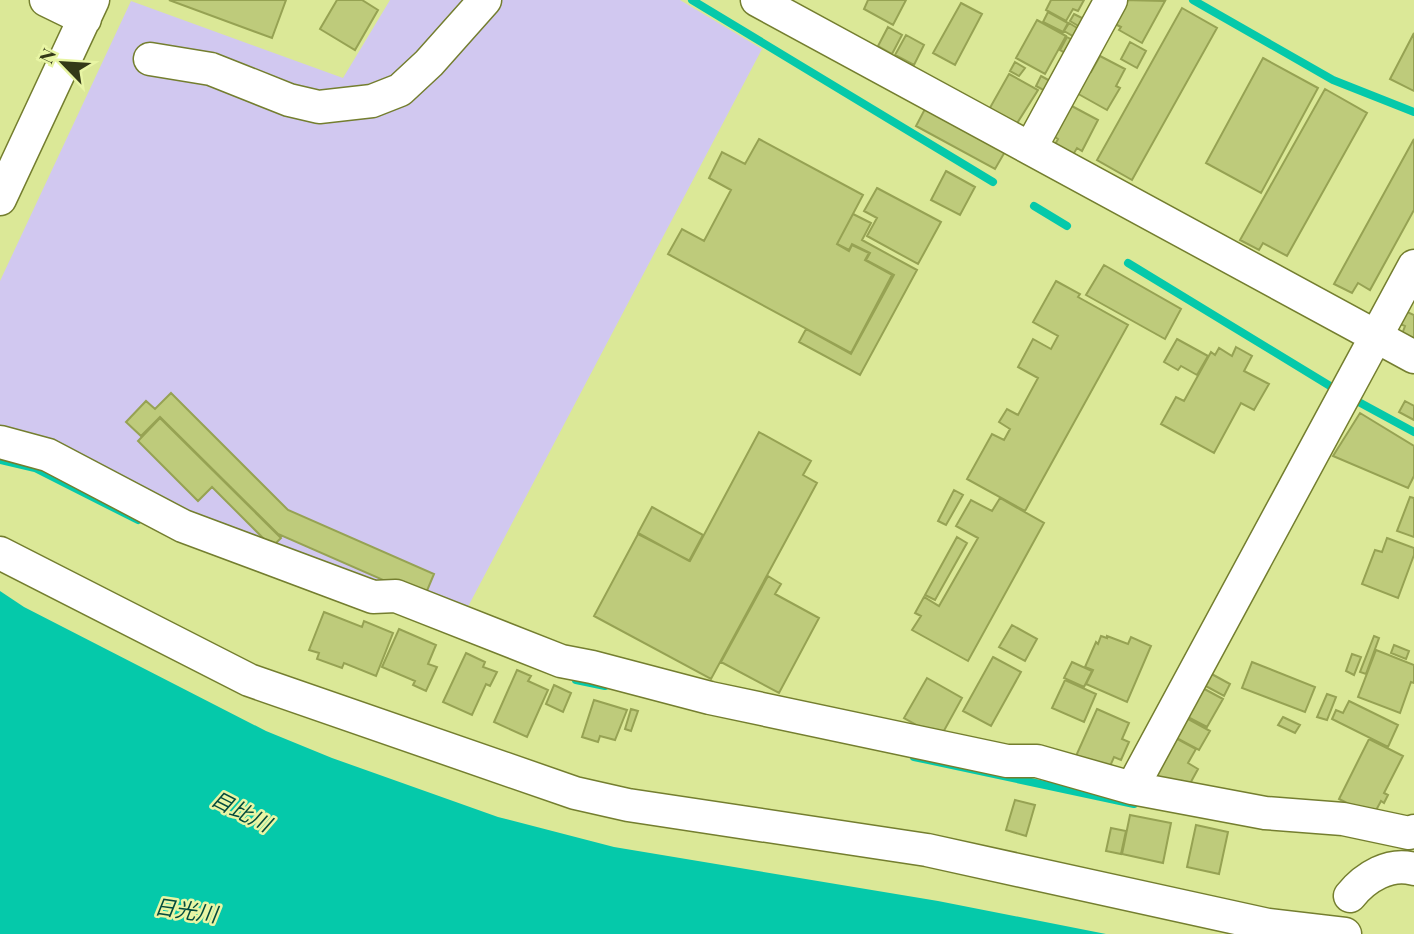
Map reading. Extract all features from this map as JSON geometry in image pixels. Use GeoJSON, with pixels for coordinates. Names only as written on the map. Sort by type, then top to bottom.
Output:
{"type":"FeatureCollection","features":[{"type":"Feature","properties":{"kind":"street"},"geometry":{"type":"LineString","coordinates":[[0,199],[89,9],[46,0]]}},
{"type":"Feature","properties":{"kind":"street"},"geometry":{"type":"LineString","coordinates":[[150,59],[211,69],[289,100],[319,107],[372,101],[400,90],[429,63],[485,0]]}},
{"type":"Feature","properties":{"kind":"street"},"geometry":{"type":"LineString","coordinates":[[757,0],[1414,357]]}},
{"type":"Feature","properties":{"kind":"street"},"geometry":{"type":"LineString","coordinates":[[1031,148],[1111,0]]}},
{"type":"Feature","properties":{"kind":"street"},"geometry":{"type":"LineString","coordinates":[[1132,788],[1414,266]]}},
{"type":"Feature","properties":{"kind":"street"},"geometry":{"type":"LineString","coordinates":[[0,442],[48,455],[183,526],[373,597],[396,596],[561,661],[710,698],[1007,761],[1037,761],[1132,788],[1265,813],[1343,819],[1409,834],[1414,831]]}},
{"type":"Feature","properties":{"kind":"street"},"geometry":{"type":"LineString","coordinates":[[0,553],[248,680],[575,793],[628,804],[927,850],[1268,925],[1345,934]]}},
{"type":"Feature","properties":{"kind":"street"},"geometry":{"type":"LineString","coordinates":[[1350,896],[1359,884],[1384,870],[1402,866],[1414,869]]}},
{"type":"Feature","properties":{"kind":"shaded area"},"geometry":{"type":"Polygon","coordinates":[[[390,0],[680,0],[762,49],[462,618],[371,590],[0,434],[0,281],[131,1],[343,78],[390,0]]]}},
{"type":"Feature","properties":{"kind":"water"},"geometry":{"type":"Polygon","coordinates":[[[0,591],[24,607],[266,731],[332,758],[498,817],[614,847],[938,901],[1106,934],[0,934],[0,591]]]}},
{"type":"Feature","properties":{"kind":"building"},"geometry":{"type":"Polygon","coordinates":[[[169,0],[286,0],[272,38],[169,0]]]}},
{"type":"Feature","properties":{"kind":"building"},"geometry":{"type":"Polygon","coordinates":[[[337,0],[362,0],[378,10],[355,50],[320,29],[337,0]]]}},
{"type":"Feature","properties":{"kind":"building"},"geometry":{"type":"Polygon","coordinates":[[[868,0],[906,0],[893,25],[864,9],[868,0]]]}},
{"type":"Feature","properties":{"kind":"building"},"geometry":{"type":"Polygon","coordinates":[[[1051,0],[1084,0],[1078,11],[1073,9],[1066,21],[1046,10],[1051,0]]]}},
{"type":"Feature","properties":{"kind":"building"},"geometry":{"type":"Polygon","coordinates":[[[1123,0],[1165,1],[1142,43],[1119,30],[1121,27],[1111,22],[1123,0]]]}},
{"type":"Feature","properties":{"kind":"building"},"geometry":{"type":"Polygon","coordinates":[[[961,3],[982,14],[955,65],[933,53],[961,3]]]}},
{"type":"Feature","properties":{"kind":"building"},"geometry":{"type":"Polygon","coordinates":[[[1182,8],[1217,28],[1132,180],[1097,160],[1182,8]]]}},
{"type":"Feature","properties":{"kind":"building"},"geometry":{"type":"Polygon","coordinates":[[[1048,12],[1068,23],[1063,32],[1043,22],[1048,12]]]}},
{"type":"Feature","properties":{"kind":"building"},"geometry":{"type":"Polygon","coordinates":[[[1074,14],[1086,20],[1082,28],[1070,21],[1074,14]]]}},
{"type":"Feature","properties":{"kind":"building"},"geometry":{"type":"Polygon","coordinates":[[[1037,20],[1066,36],[1045,74],[1016,58],[1037,20]]]}},
{"type":"Feature","properties":{"kind":"building"},"geometry":{"type":"Polygon","coordinates":[[[1069,23],[1082,31],[1078,39],[1064,31],[1069,23]]]}},
{"type":"Feature","properties":{"kind":"building"},"geometry":{"type":"Polygon","coordinates":[[[888,27],[902,35],[892,54],[878,46],[888,27]]]}},
{"type":"Feature","properties":{"kind":"building"},"geometry":{"type":"Polygon","coordinates":[[[1414,33],[1414,91],[1390,79],[1414,33]]]}},
{"type":"Feature","properties":{"kind":"building"},"geometry":{"type":"Polygon","coordinates":[[[906,35],[924,45],[914,65],[895,55],[906,35]]]}},
{"type":"Feature","properties":{"kind":"building"},"geometry":{"type":"Polygon","coordinates":[[[1067,37],[1076,42],[1069,55],[1060,50],[1067,37]]]}},
{"type":"Feature","properties":{"kind":"building"},"geometry":{"type":"Polygon","coordinates":[[[1130,42],[1146,51],[1137,68],[1121,59],[1130,42]]]}},
{"type":"Feature","properties":{"kind":"building"},"geometry":{"type":"Polygon","coordinates":[[[1100,56],[1125,69],[1116,86],[1120,88],[1107,110],[1073,91],[1086,70],[1091,72],[1100,56]]]}},
{"type":"Feature","properties":{"kind":"building"},"geometry":{"type":"Polygon","coordinates":[[[1263,58],[1318,88],[1261,193],[1206,163],[1263,58]]]}},
{"type":"Feature","properties":{"kind":"building"},"geometry":{"type":"Polygon","coordinates":[[[1015,62],[1025,68],[1019,76],[1010,71],[1015,62]]]}},
{"type":"Feature","properties":{"kind":"building"},"geometry":{"type":"Polygon","coordinates":[[[1009,74],[1038,90],[1014,128],[987,113],[1009,74]]]}},
{"type":"Feature","properties":{"kind":"building"},"geometry":{"type":"Polygon","coordinates":[[[1041,76],[1052,82],[1047,92],[1036,86],[1041,76]]]}},
{"type":"Feature","properties":{"kind":"building"},"geometry":{"type":"Polygon","coordinates":[[[1325,89],[1367,113],[1287,256],[1263,243],[1259,250],[1240,240],[1325,89]]]}},
{"type":"Feature","properties":{"kind":"building"},"geometry":{"type":"Polygon","coordinates":[[[1068,104],[1098,120],[1082,151],[1077,148],[1071,158],[1053,148],[1058,139],[1052,135],[1068,104]]]}},
{"type":"Feature","properties":{"kind":"building"},"geometry":{"type":"Polygon","coordinates":[[[926,107],[1006,150],[995,169],[916,126],[926,107]]]}},
{"type":"Feature","properties":{"kind":"building"},"geometry":{"type":"Polygon","coordinates":[[[759,139],[863,195],[837,244],[849,251],[852,245],[869,253],[865,260],[892,275],[851,353],[668,254],[682,229],[704,241],[731,190],[709,178],[722,152],[745,164],[759,139]]]}},
{"type":"Feature","properties":{"kind":"building"},"geometry":{"type":"Polygon","coordinates":[[[1414,139],[1414,210],[1370,290],[1358,283],[1352,293],[1334,284],[1414,139]]]}},
{"type":"Feature","properties":{"kind":"building"},"geometry":{"type":"Polygon","coordinates":[[[946,171],[975,187],[960,215],[931,200],[946,171]]]}},
{"type":"Feature","properties":{"kind":"building"},"geometry":{"type":"Polygon","coordinates":[[[877,188],[941,222],[918,264],[867,236],[877,218],[864,211],[877,188]]]}},
{"type":"Feature","properties":{"kind":"building"},"geometry":{"type":"Polygon","coordinates":[[[853,214],[871,223],[862,240],[917,270],[860,375],[799,342],[806,329],[851,354],[894,275],[866,260],[870,253],[852,244],[849,250],[837,244],[853,214]]]}},
{"type":"Feature","properties":{"kind":"building"},"geometry":{"type":"Polygon","coordinates":[[[1104,265],[1181,309],[1165,339],[1086,295],[1104,265]]]}},
{"type":"Feature","properties":{"kind":"building"},"geometry":{"type":"Polygon","coordinates":[[[1056,281],[1080,294],[1078,297],[1128,325],[1025,511],[967,479],[992,434],[1004,440],[1010,429],[999,422],[1007,409],[1018,415],[1038,378],[1018,367],[1033,339],[1051,349],[1058,336],[1033,322],[1056,281]]]}},
{"type":"Feature","properties":{"kind":"building"},"geometry":{"type":"Polygon","coordinates":[[[1405,311],[1414,315],[1414,342],[1401,337],[1405,326],[1400,324],[1405,311]]]}},
{"type":"Feature","properties":{"kind":"building"},"geometry":{"type":"Polygon","coordinates":[[[1177,339],[1208,356],[1197,375],[1181,366],[1178,370],[1164,362],[1177,339]]]}},
{"type":"Feature","properties":{"kind":"building"},"geometry":{"type":"Polygon","coordinates":[[[1236,347],[1252,356],[1244,371],[1269,384],[1254,410],[1241,403],[1214,453],[1161,424],[1176,397],[1184,401],[1211,352],[1215,355],[1219,348],[1232,356],[1236,347]]]}},
{"type":"Feature","properties":{"kind":"building"},"geometry":{"type":"Polygon","coordinates":[[[171,393],[288,510],[434,574],[424,598],[278,534],[160,417],[141,436],[126,422],[146,401],[155,409],[171,393]]]}},
{"type":"Feature","properties":{"kind":"building"},"geometry":{"type":"Polygon","coordinates":[[[1405,401],[1414,406],[1414,420],[1399,412],[1405,401]]]}},
{"type":"Feature","properties":{"kind":"building"},"geometry":{"type":"Polygon","coordinates":[[[1360,413],[1414,446],[1414,476],[1408,488],[1333,456],[1360,413]]]}},
{"type":"Feature","properties":{"kind":"building"},"geometry":{"type":"Polygon","coordinates":[[[160,418],[281,538],[272,547],[212,487],[198,501],[138,441],[160,418]]]}},
{"type":"Feature","properties":{"kind":"building"},"geometry":{"type":"Polygon","coordinates":[[[759,432],[811,461],[803,475],[817,483],[711,679],[594,616],[638,534],[690,561],[759,432]]]}},
{"type":"Feature","properties":{"kind":"building"},"geometry":{"type":"Polygon","coordinates":[[[954,490],[963,495],[946,525],[938,521],[954,490]]]}},
{"type":"Feature","properties":{"kind":"building"},"geometry":{"type":"Polygon","coordinates":[[[1410,497],[1414,498],[1414,537],[1397,531],[1410,497]]]}},
{"type":"Feature","properties":{"kind":"building"},"geometry":{"type":"Polygon","coordinates":[[[1000,498],[1044,523],[968,661],[912,630],[921,616],[915,613],[924,597],[939,606],[978,538],[956,526],[971,500],[992,511],[1000,498]]]}},
{"type":"Feature","properties":{"kind":"building"},"geometry":{"type":"Polygon","coordinates":[[[652,507],[703,535],[689,561],[638,533],[652,507]]]}},
{"type":"Feature","properties":{"kind":"building"},"geometry":{"type":"Polygon","coordinates":[[[957,537],[967,543],[935,600],[925,595],[957,537]]]}},
{"type":"Feature","properties":{"kind":"building"},"geometry":{"type":"Polygon","coordinates":[[[1387,538],[1414,548],[1414,555],[1398,598],[1362,584],[1375,550],[1382,552],[1387,538]]]}},
{"type":"Feature","properties":{"kind":"building"},"geometry":{"type":"Polygon","coordinates":[[[768,576],[781,584],[775,594],[819,618],[779,693],[721,662],[768,576]]]}},
{"type":"Feature","properties":{"kind":"building"},"geometry":{"type":"Polygon","coordinates":[[[324,612],[362,627],[364,621],[393,633],[376,676],[344,663],[342,668],[317,659],[319,653],[309,650],[324,612]]]}},
{"type":"Feature","properties":{"kind":"building"},"geometry":{"type":"Polygon","coordinates":[[[1012,625],[1037,639],[1025,661],[999,647],[1012,625]]]}},
{"type":"Feature","properties":{"kind":"building"},"geometry":{"type":"Polygon","coordinates":[[[399,629],[436,645],[428,664],[437,667],[426,691],[413,685],[415,681],[382,667],[399,629]]]}},
{"type":"Feature","properties":{"kind":"building"},"geometry":{"type":"Polygon","coordinates":[[[1101,636],[1128,644],[1131,637],[1151,646],[1127,702],[1086,684],[1093,670],[1085,667],[1101,636]]]}},
{"type":"Feature","properties":{"kind":"building"},"geometry":{"type":"Polygon","coordinates":[[[1374,636],[1379,638],[1366,674],[1360,672],[1374,636]]]}},
{"type":"Feature","properties":{"kind":"building"},"geometry":{"type":"Polygon","coordinates":[[[1394,645],[1409,651],[1406,659],[1391,653],[1394,645]]]}},
{"type":"Feature","properties":{"kind":"building"},"geometry":{"type":"Polygon","coordinates":[[[1376,650],[1414,665],[1414,683],[1411,682],[1400,713],[1358,697],[1376,650]]]}},
{"type":"Feature","properties":{"kind":"building"},"geometry":{"type":"Polygon","coordinates":[[[466,653],[485,662],[483,667],[497,672],[490,686],[486,684],[472,715],[443,702],[466,653]]]}},
{"type":"Feature","properties":{"kind":"building"},"geometry":{"type":"Polygon","coordinates":[[[1352,654],[1361,657],[1354,675],[1346,671],[1352,654]]]}},
{"type":"Feature","properties":{"kind":"building"},"geometry":{"type":"Polygon","coordinates":[[[993,657],[1021,672],[991,726],[963,711],[993,657]]]}},
{"type":"Feature","properties":{"kind":"building"},"geometry":{"type":"Polygon","coordinates":[[[1072,662],[1092,671],[1084,687],[1064,678],[1072,662]]]}},
{"type":"Feature","properties":{"kind":"building"},"geometry":{"type":"Polygon","coordinates":[[[1252,662],[1315,687],[1305,712],[1242,688],[1252,662]]]}},
{"type":"Feature","properties":{"kind":"building"},"geometry":{"type":"Polygon","coordinates":[[[517,670],[531,676],[528,681],[548,690],[527,737],[494,722],[517,670]]]}},
{"type":"Feature","properties":{"kind":"building"},"geometry":{"type":"Polygon","coordinates":[[[1208,672],[1230,684],[1224,696],[1202,684],[1208,672]]]}},
{"type":"Feature","properties":{"kind":"building"},"geometry":{"type":"Polygon","coordinates":[[[927,678],[962,698],[940,738],[904,718],[927,678]]]}},
{"type":"Feature","properties":{"kind":"building"},"geometry":{"type":"Polygon","coordinates":[[[1065,680],[1096,694],[1084,722],[1052,708],[1065,680]]]}},
{"type":"Feature","properties":{"kind":"building"},"geometry":{"type":"Polygon","coordinates":[[[554,685],[571,693],[563,712],[546,704],[554,685]]]}},
{"type":"Feature","properties":{"kind":"building"},"geometry":{"type":"Polygon","coordinates":[[[1197,685],[1223,699],[1207,727],[1182,714],[1197,685]]]}},
{"type":"Feature","properties":{"kind":"building"},"geometry":{"type":"Polygon","coordinates":[[[1327,694],[1336,697],[1327,720],[1317,717],[1327,694]]]}},
{"type":"Feature","properties":{"kind":"building"},"geometry":{"type":"Polygon","coordinates":[[[594,700],[627,710],[615,740],[600,736],[598,742],[582,737],[594,700]]]}},
{"type":"Feature","properties":{"kind":"building"},"geometry":{"type":"Polygon","coordinates":[[[1349,701],[1398,725],[1388,747],[1332,719],[1336,710],[1343,713],[1349,701]]]}},
{"type":"Feature","properties":{"kind":"building"},"geometry":{"type":"Polygon","coordinates":[[[631,709],[638,711],[631,731],[625,729],[631,709]]]}},
{"type":"Feature","properties":{"kind":"building"},"geometry":{"type":"Polygon","coordinates":[[[1097,709],[1129,723],[1122,739],[1129,742],[1121,760],[1114,757],[1108,771],[1076,756],[1097,709]]]}},
{"type":"Feature","properties":{"kind":"building"},"geometry":{"type":"Polygon","coordinates":[[[1181,715],[1210,731],[1199,750],[1171,735],[1181,715]]]}},
{"type":"Feature","properties":{"kind":"building"},"geometry":{"type":"Polygon","coordinates":[[[1283,717],[1300,725],[1295,733],[1278,725],[1283,717]]]}},
{"type":"Feature","properties":{"kind":"building"},"geometry":{"type":"Polygon","coordinates":[[[1170,735],[1196,749],[1188,763],[1198,769],[1186,791],[1150,772],[1170,735]]]}},
{"type":"Feature","properties":{"kind":"building"},"geometry":{"type":"Polygon","coordinates":[[[1369,739],[1403,756],[1384,793],[1388,795],[1384,803],[1381,801],[1373,816],[1339,799],[1369,739]]]}},
{"type":"Feature","properties":{"kind":"building"},"geometry":{"type":"Polygon","coordinates":[[[1015,800],[1035,805],[1026,836],[1006,830],[1015,800]]]}},
{"type":"Feature","properties":{"kind":"building"},"geometry":{"type":"Polygon","coordinates":[[[1130,815],[1171,823],[1163,863],[1122,854],[1130,815]]]}},
{"type":"Feature","properties":{"kind":"building"},"geometry":{"type":"Polygon","coordinates":[[[1196,825],[1228,832],[1219,874],[1187,867],[1196,825]]]}},
{"type":"Feature","properties":{"kind":"building"},"geometry":{"type":"Polygon","coordinates":[[[1111,828],[1126,831],[1121,854],[1106,851],[1111,828]]]}},
{"type":"Feature","properties":{"kind":"waterway"},"geometry":{"type":"LineString","coordinates":[[692,0],[993,182]]}},
{"type":"Feature","properties":{"kind":"waterway"},"geometry":{"type":"LineString","coordinates":[[1193,0],[1333,80],[1414,112]]}},
{"type":"Feature","properties":{"kind":"waterway"},"geometry":{"type":"LineString","coordinates":[[1034,206],[1067,226]]}},
{"type":"Feature","properties":{"kind":"waterway"},"geometry":{"type":"LineString","coordinates":[[1128,263],[1335,389]]}},
{"type":"Feature","properties":{"kind":"waterway"},"geometry":{"type":"LineString","coordinates":[[1355,400],[1414,432]]}},
{"type":"Feature","properties":{"kind":"waterway"},"geometry":{"type":"LineString","coordinates":[[0,460],[35,468],[138,520]]}},
{"type":"Feature","properties":{"kind":"waterway"},"geometry":{"type":"LineString","coordinates":[[576,680],[605,686]]}},
{"type":"Feature","properties":{"kind":"waterway"},"geometry":{"type":"LineString","coordinates":[[914,757],[1134,804]]}},
{"type":"Feature","properties":{"kind":"water label","name":"目比川"},"geometry":{"type":"Point","coordinates":[242,810]}},
{"type":"Feature","properties":{"kind":"water label","name":"日光川"},"geometry":{"type":"Point","coordinates":[186,909]}}]}
